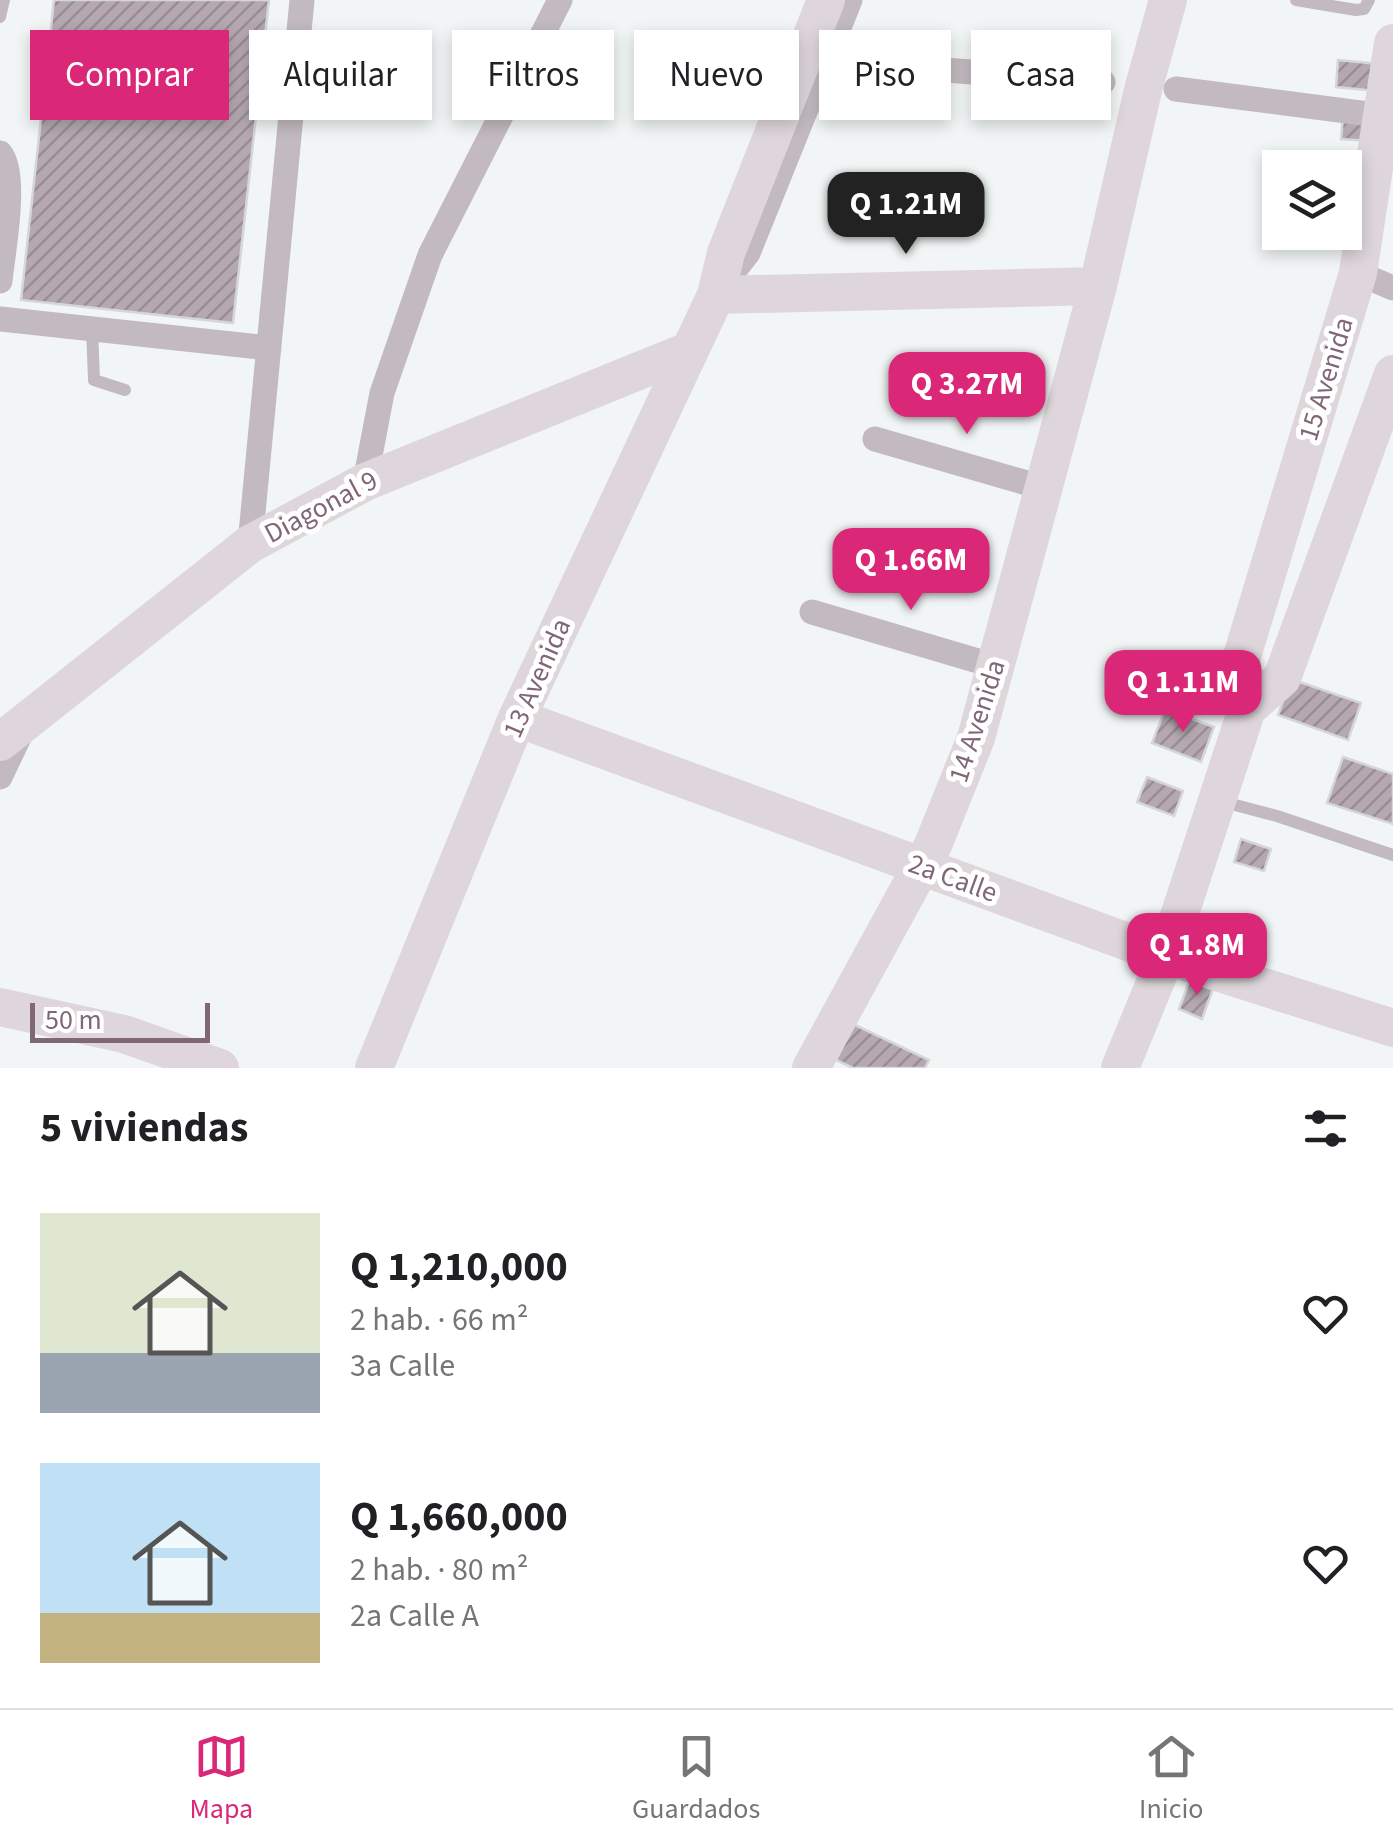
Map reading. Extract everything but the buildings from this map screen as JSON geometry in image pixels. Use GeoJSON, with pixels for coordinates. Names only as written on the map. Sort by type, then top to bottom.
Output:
{"type":"FeatureCollection","features":[{"type":"Feature","properties":{"kind":"street"},"geometry":{"type":"LineString","coordinates":[[250,544],[302,0]]}},
{"type":"Feature","properties":{"kind":"street"},"geometry":{"type":"LineString","coordinates":[[365,482],[382,393],[430,255],[560,0]]}},
{"type":"Feature","properties":{"kind":"street","name":"13 Avenida"},"geometry":{"type":"LineString","coordinates":[[716,295],[726,253],[826,0]]}},
{"type":"Feature","properties":{"kind":"street","name":"13 Avenida"},"geometry":{"type":"LineString","coordinates":[[838,30],[850,0]]}},
{"type":"Feature","properties":{"kind":"street","name":"14 Avenida"},"geometry":{"type":"LineString","coordinates":[[812,1068],[933,845],[976,738],[1098,286],[1168,0]]}},
{"type":"Feature","properties":{"kind":"street","name":"15 Avenida"},"geometry":{"type":"LineString","coordinates":[[1120,1068],[1166,956],[1247,708],[1240,663],[1358,273],[1389,116],[1393,44]]}},
{"type":"Feature","properties":{"kind":"street","name":"13 Avenida"},"geometry":{"type":"LineString","coordinates":[[374,1068],[517,718],[716,295],[748,253],[819,76]]}},
{"type":"Feature","properties":{"kind":"street"},"geometry":{"type":"LineString","coordinates":[[1176,89],[1389,116]]}},
{"type":"Feature","properties":{"kind":"street"},"geometry":{"type":"LineString","coordinates":[[0,153],[8,162],[9,180],[0,281]]}},
{"type":"Feature","properties":{"kind":"street"},"geometry":{"type":"LineString","coordinates":[[1358,273],[1393,288]]}},
{"type":"Feature","properties":{"kind":"street"},"geometry":{"type":"LineString","coordinates":[[716,295],[1098,286]]}},
{"type":"Feature","properties":{"kind":"street"},"geometry":{"type":"LineString","coordinates":[[0,319],[269,348]]}},
{"type":"Feature","properties":{"kind":"street","name":"Diagonal 9"},"geometry":{"type":"LineString","coordinates":[[12,733],[250,544],[365,482],[688,352]]}},
{"type":"Feature","properties":{"kind":"street","name":"15 Avenida"},"geometry":{"type":"LineString","coordinates":[[1247,708],[1282,678],[1393,374]]}},
{"type":"Feature","properties":{"kind":"street"},"geometry":{"type":"LineString","coordinates":[[590,391],[611,388],[632,392],[647,406],[654,425]]}},
{"type":"Feature","properties":{"kind":"street"},"geometry":{"type":"LineString","coordinates":[[875,439],[1044,488]]}},
{"type":"Feature","properties":{"kind":"street"},"geometry":{"type":"LineString","coordinates":[[812,612],[995,666]]}},
{"type":"Feature","properties":{"kind":"street","name":"2a Calle"},"geometry":{"type":"LineString","coordinates":[[517,718],[1166,956],[1393,1028]]}},
{"type":"Feature","properties":{"kind":"street"},"geometry":{"type":"LineString","coordinates":[[0,777],[12,733]]}},
{"type":"Feature","properties":{"kind":"street"},"geometry":{"type":"LineString","coordinates":[[0,1007],[124,1034],[220,1068]]}},
{"type":"Feature","properties":{"kind":"lane"},"geometry":{"type":"LineString","coordinates":[[0,17],[4,0]]}},
{"type":"Feature","properties":{"kind":"lane"},"geometry":{"type":"LineString","coordinates":[[1296,0],[1356,10],[1364,10],[1369,0]]}},
{"type":"Feature","properties":{"kind":"lane"},"geometry":{"type":"LineString","coordinates":[[92,329],[94,380],[126,390]]}},
{"type":"Feature","properties":{"kind":"lane"},"geometry":{"type":"LineString","coordinates":[[1217,800],[1393,854]]}}]}
